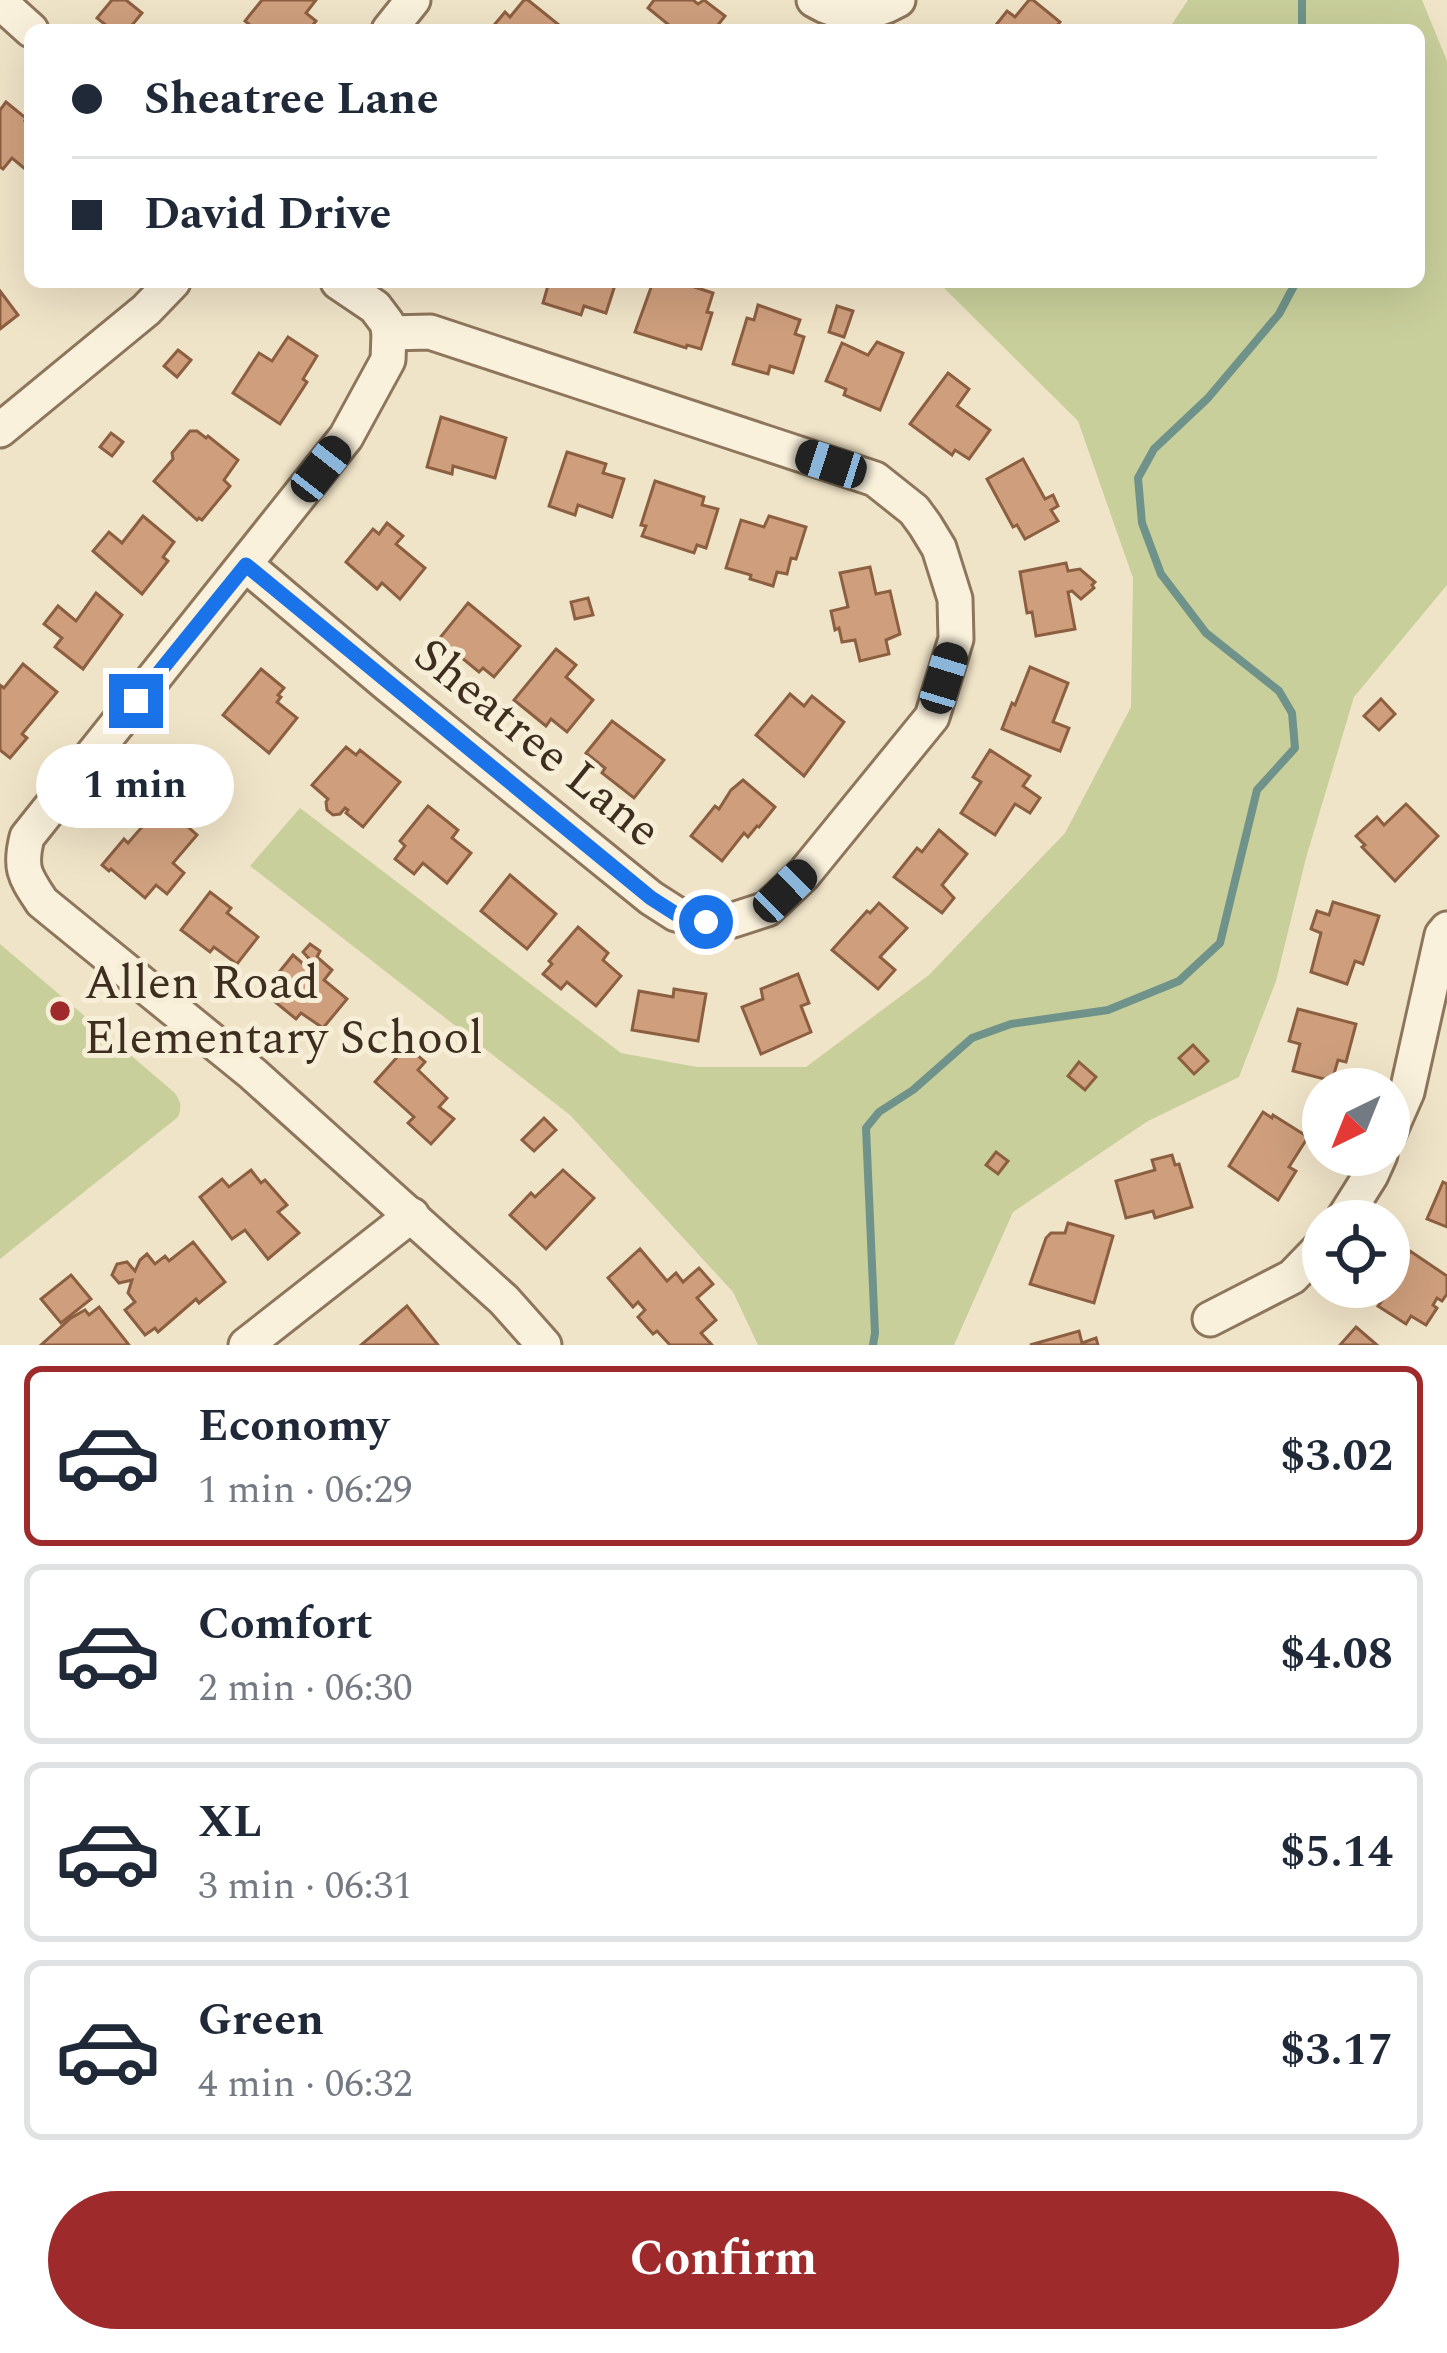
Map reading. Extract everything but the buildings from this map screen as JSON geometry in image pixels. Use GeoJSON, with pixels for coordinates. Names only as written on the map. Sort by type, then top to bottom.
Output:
{"type":"FeatureCollection","features":[{"type":"Feature","properties":{"kind":"street"},"geometry":{"type":"LineString","coordinates":[[394,24],[413,0]]}},
{"type":"Feature","properties":{"kind":"street"},"geometry":{"type":"LineString","coordinates":[[814,0],[840,12],[863,13],[898,0]]}},
{"type":"Feature","properties":{"kind":"street"},"geometry":{"type":"LineString","coordinates":[[0,2],[24,24]]}},
{"type":"Feature","properties":{"kind":"street"},"geometry":{"type":"LineString","coordinates":[[0,430],[166,288]]}},
{"type":"Feature","properties":{"kind":"street"},"geometry":{"type":"LineString","coordinates":[[347,288],[375,307],[389,333],[388,360],[346,436],[28,837],[21,861],[42,902],[253,1074],[504,1300],[544,1345]]}},
{"type":"Feature","properties":{"kind":"street","name":"Sheatree Lane"},"geometry":{"type":"LineString","coordinates":[[246,565],[651,898],[676,914],[706,922],[734,920],[766,909],[804,874],[932,717],[956,639],[955,599],[939,548],[926,525],[875,479],[430,332],[389,333]]}},
{"type":"Feature","properties":{"kind":"street"},"geometry":{"type":"LineString","coordinates":[[1410,1079],[1447,929]]}},
{"type":"Feature","properties":{"kind":"street"},"geometry":{"type":"LineString","coordinates":[[246,1345],[412,1215]]}},
{"type":"Feature","properties":{"kind":"street"},"geometry":{"type":"LineString","coordinates":[[1210,1319],[1292,1277],[1302,1267]]}},
{"type":"Feature","properties":{"kind":"green space"},"geometry":{"type":"Polygon","coordinates":[[[1188,0],[1422,0],[1447,61],[1447,585],[1354,697],[1306,858],[1276,981],[1239,1077],[1148,1121],[1013,1212],[954,1345],[758,1345],[733,1292],[570,1115],[250,866],[300,808],[621,1053],[697,1067],[806,1067],[929,975],[1065,833],[1131,707],[1133,578],[1078,421],[944,288],[1425,288],[1425,24],[1172,24],[1188,0]]]}},
{"type":"Feature","properties":{"kind":"green space","name":"Allen Road Elementary School"},"geometry":{"type":"Polygon","coordinates":[[[0,944],[175,1093],[180,1107],[178,1117],[0,1259],[0,944]]]}},
{"type":"Feature","properties":{"kind":"waterway"},"geometry":{"type":"LineString","coordinates":[[1302,0],[1302,24]]}},
{"type":"Feature","properties":{"kind":"waterway"},"geometry":{"type":"LineString","coordinates":[[873,1345],[866,1128],[879,1112],[913,1090],[972,1038],[1011,1024],[1108,1010],[1179,981],[1220,943],[1257,790],[1295,748],[1292,713],[1279,691],[1206,633],[1161,574],[1142,523],[1138,478],[1154,449],[1208,398],[1279,314],[1293,288]]}},
{"type":"Feature","properties":{"kind":"place","name":"Allen Road Elementary School"},"geometry":{"type":"Point","coordinates":[60,1011]}},
{"type":"Feature","properties":{"kind":"route"},"geometry":{"type":"LineString","coordinates":[[136,701],[246,565],[651,898],[676,914],[706,922]]}}]}
